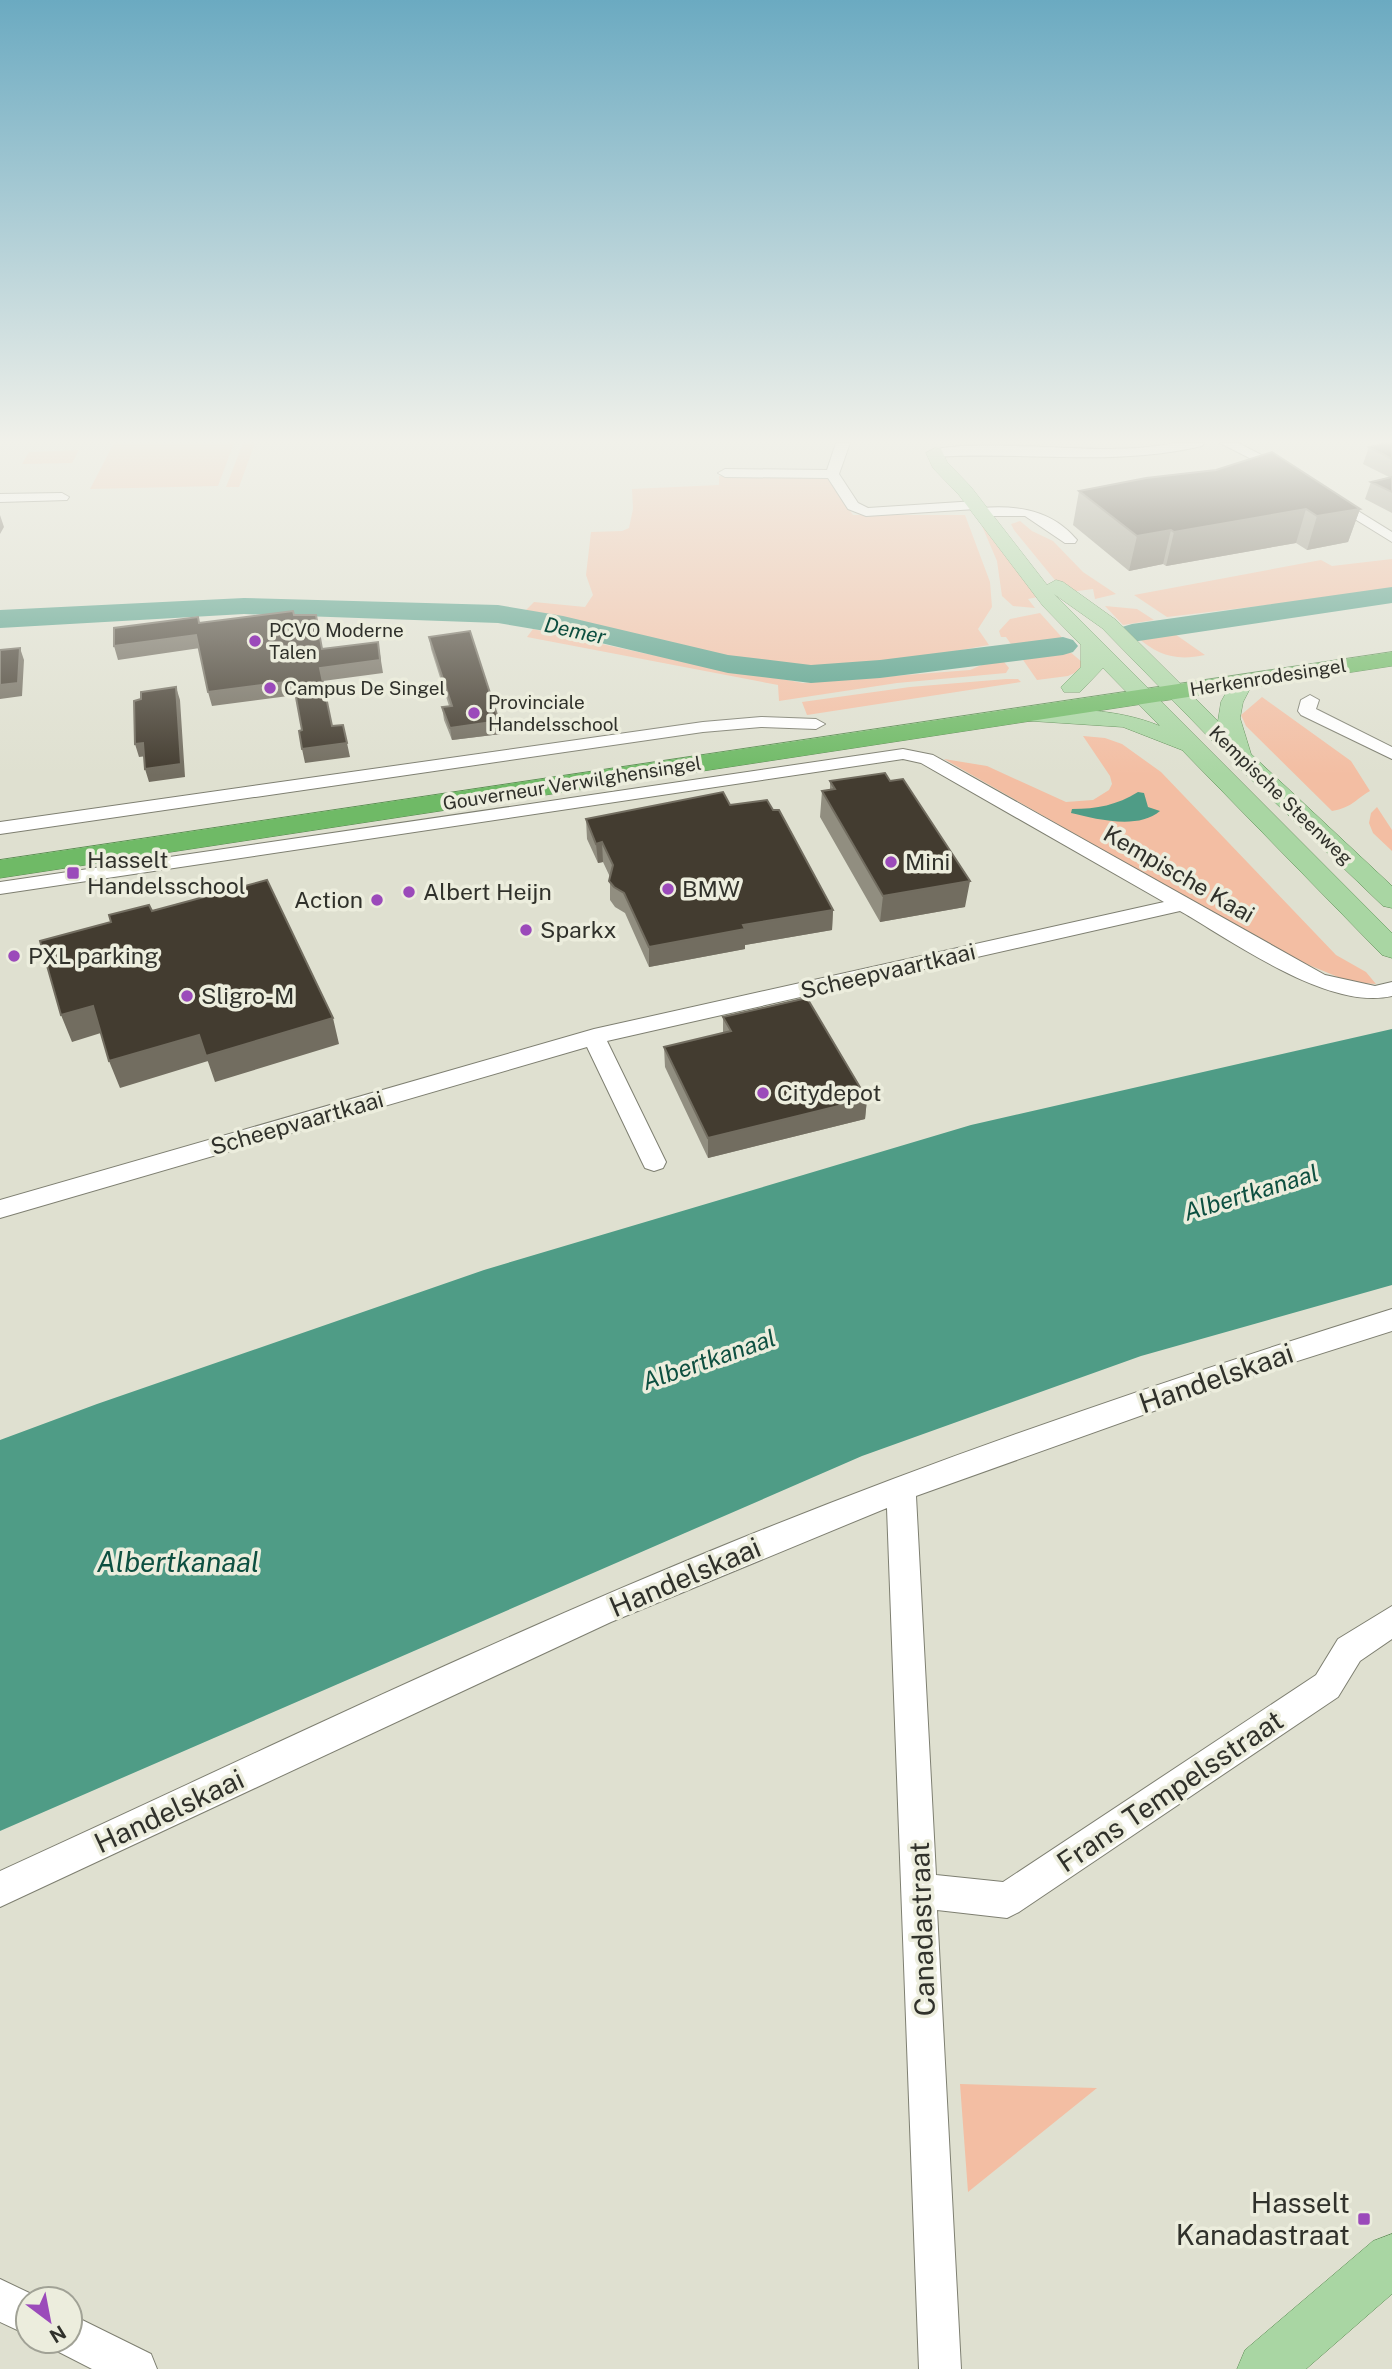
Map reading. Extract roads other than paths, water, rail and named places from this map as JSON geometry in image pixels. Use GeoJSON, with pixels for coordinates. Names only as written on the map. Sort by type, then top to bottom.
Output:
{"type":"FeatureCollection","features":[{"type":"Feature","properties":{"kind":"highway","name":"Herkenrodesingel"},"geometry":{"type":"LineString","coordinates":[[1135,688],[1392,639]]}},
{"type":"Feature","properties":{"kind":"highway","name":"Herkenrodesingel"},"geometry":{"type":"LineString","coordinates":[[1167,683],[1243,681],[1392,659]]}},
{"type":"Feature","properties":{"kind":"highway","name":"Gouverneur Verwilghensingel"},"geometry":{"type":"LineString","coordinates":[[0,846],[1072,687],[1135,688]]}},
{"type":"Feature","properties":{"kind":"highway","name":"Gouverneur Verwilghensingel"},"geometry":{"type":"LineString","coordinates":[[0,869],[1022,715],[1135,688]]}},
{"type":"Feature","properties":{"kind":"main road","name":"Kempische Steenweg"},"geometry":{"type":"LineString","coordinates":[[1021,554],[1055,595],[1094,651],[1135,688],[1392,949]]}},
{"type":"Feature","properties":{"kind":"main road","name":"Kempische Steenweg"},"geometry":{"type":"LineString","coordinates":[[1055,595],[1109,624],[1240,756],[1392,900]]}},
{"type":"Feature","properties":{"kind":"main road"},"geometry":{"type":"LineString","coordinates":[[1072,687],[1092,668],[1094,651]]}},
{"type":"Feature","properties":{"kind":"main road"},"geometry":{"type":"LineString","coordinates":[[1240,756],[1228,728],[1230,704],[1243,681]]}},
{"type":"Feature","properties":{"kind":"main road"},"geometry":{"type":"LineString","coordinates":[[1022,715],[1086,716],[1127,721],[1195,748]]}},
{"type":"Feature","properties":{"kind":"main road"},"geometry":{"type":"LineString","coordinates":[[1264,2369],[1392,2260]]}},
{"type":"Feature","properties":{"kind":"street"},"geometry":{"type":"LineString","coordinates":[[1310,700],[1307,711],[1392,754]]}},
{"type":"Feature","properties":{"kind":"street","name":"Gouverneur Verwilghensingel"},"geometry":{"type":"LineString","coordinates":[[0,828],[703,727],[761,722],[816,724]]}},
{"type":"Feature","properties":{"kind":"street","name":"Gouverneur Verwilghensingel"},"geometry":{"type":"LineString","coordinates":[[0,888],[29,886],[889,755],[915,755],[950,772]]}},
{"type":"Feature","properties":{"kind":"street","name":"Kempische Kaai"},"geometry":{"type":"LineString","coordinates":[[950,772],[1319,981],[1375,993],[1392,989]]}},
{"type":"Feature","properties":{"kind":"street","name":"Gouverneur Verwilghensingel"},"geometry":{"type":"LineString","coordinates":[[70,836],[108,813]]}},
{"type":"Feature","properties":{"kind":"street","name":"Scheepvaartkaai"},"geometry":{"type":"LineString","coordinates":[[0,1209],[594,1037],[1182,904]]}},
{"type":"Feature","properties":{"kind":"street"},"geometry":{"type":"LineString","coordinates":[[594,1037],[654,1162]]}},
{"type":"Feature","properties":{"kind":"street","name":"Handelskaai"},"geometry":{"type":"LineString","coordinates":[[0,1889],[600,1612],[901,1489],[1262,1361],[1392,1320]]}},
{"type":"Feature","properties":{"kind":"street","name":"Canadastraat"},"geometry":{"type":"LineString","coordinates":[[901,1489],[940,2369]]}},
{"type":"Feature","properties":{"kind":"street","name":"Frans Tempelsstraat"},"geometry":{"type":"LineString","coordinates":[[920,1891],[1007,1900],[1327,1686],[1349,1650],[1392,1621]]}},
{"type":"Feature","properties":{"kind":"street"},"geometry":{"type":"LineString","coordinates":[[84,2342],[136,2369]]}},
{"type":"Feature","properties":{"kind":"water"},"geometry":{"type":"Polygon","coordinates":[[[1138,792],[1144,793],[1148,807],[1160,811],[1151,817],[1129,822],[1071,813],[1072,809],[1114,803],[1138,792]]]}},
{"type":"Feature","properties":{"kind":"water","name":"Albertkanaal"},"geometry":{"type":"Polygon","coordinates":[[[1392,1029],[1392,1285],[1141,1356],[862,1456],[0,1831],[0,1440],[484,1270],[971,1125],[1392,1029]]]}},
{"type":"Feature","properties":{"kind":"waterway","name":"Demer"},"geometry":{"type":"LineString","coordinates":[[1132,633],[1392,595]]}},
{"type":"Feature","properties":{"kind":"waterway","name":"Demer"},"geometry":{"type":"LineString","coordinates":[[0,619],[244,606],[498,614],[563,625],[728,664],[811,674],[880,669],[1063,646]]}},
{"type":"Feature","properties":{"kind":"place","name":"PCVO Moderne Talen"},"geometry":{"type":"Point","coordinates":[255,641]}},
{"type":"Feature","properties":{"kind":"place","name":"Campus De Singel"},"geometry":{"type":"Point","coordinates":[270,688]}},
{"type":"Feature","properties":{"kind":"place","name":"Provinciale Handelsschool"},"geometry":{"type":"Point","coordinates":[474,713]}},
{"type":"Feature","properties":{"kind":"place","name":"Mini"},"geometry":{"type":"Point","coordinates":[891,862]}},
{"type":"Feature","properties":{"kind":"place","name":"Hasselt Handelsschool"},"geometry":{"type":"Point","coordinates":[73,873]}},
{"type":"Feature","properties":{"kind":"place","name":"BMW"},"geometry":{"type":"Point","coordinates":[668,889]}},
{"type":"Feature","properties":{"kind":"place","name":"Albert Heijn"},"geometry":{"type":"Point","coordinates":[409,892]}},
{"type":"Feature","properties":{"kind":"place","name":"Action"},"geometry":{"type":"Point","coordinates":[377,900]}},
{"type":"Feature","properties":{"kind":"place","name":"Sparkx"},"geometry":{"type":"Point","coordinates":[526,930]}},
{"type":"Feature","properties":{"kind":"place","name":"PXL parking"},"geometry":{"type":"Point","coordinates":[14,956]}},
{"type":"Feature","properties":{"kind":"place","name":"Sligro-M"},"geometry":{"type":"Point","coordinates":[187,996]}},
{"type":"Feature","properties":{"kind":"place","name":"Citydepot"},"geometry":{"type":"Point","coordinates":[763,1093]}},
{"type":"Feature","properties":{"kind":"place","name":"Hasselt Kanadastraat"},"geometry":{"type":"Point","coordinates":[1364,2219]}}]}
